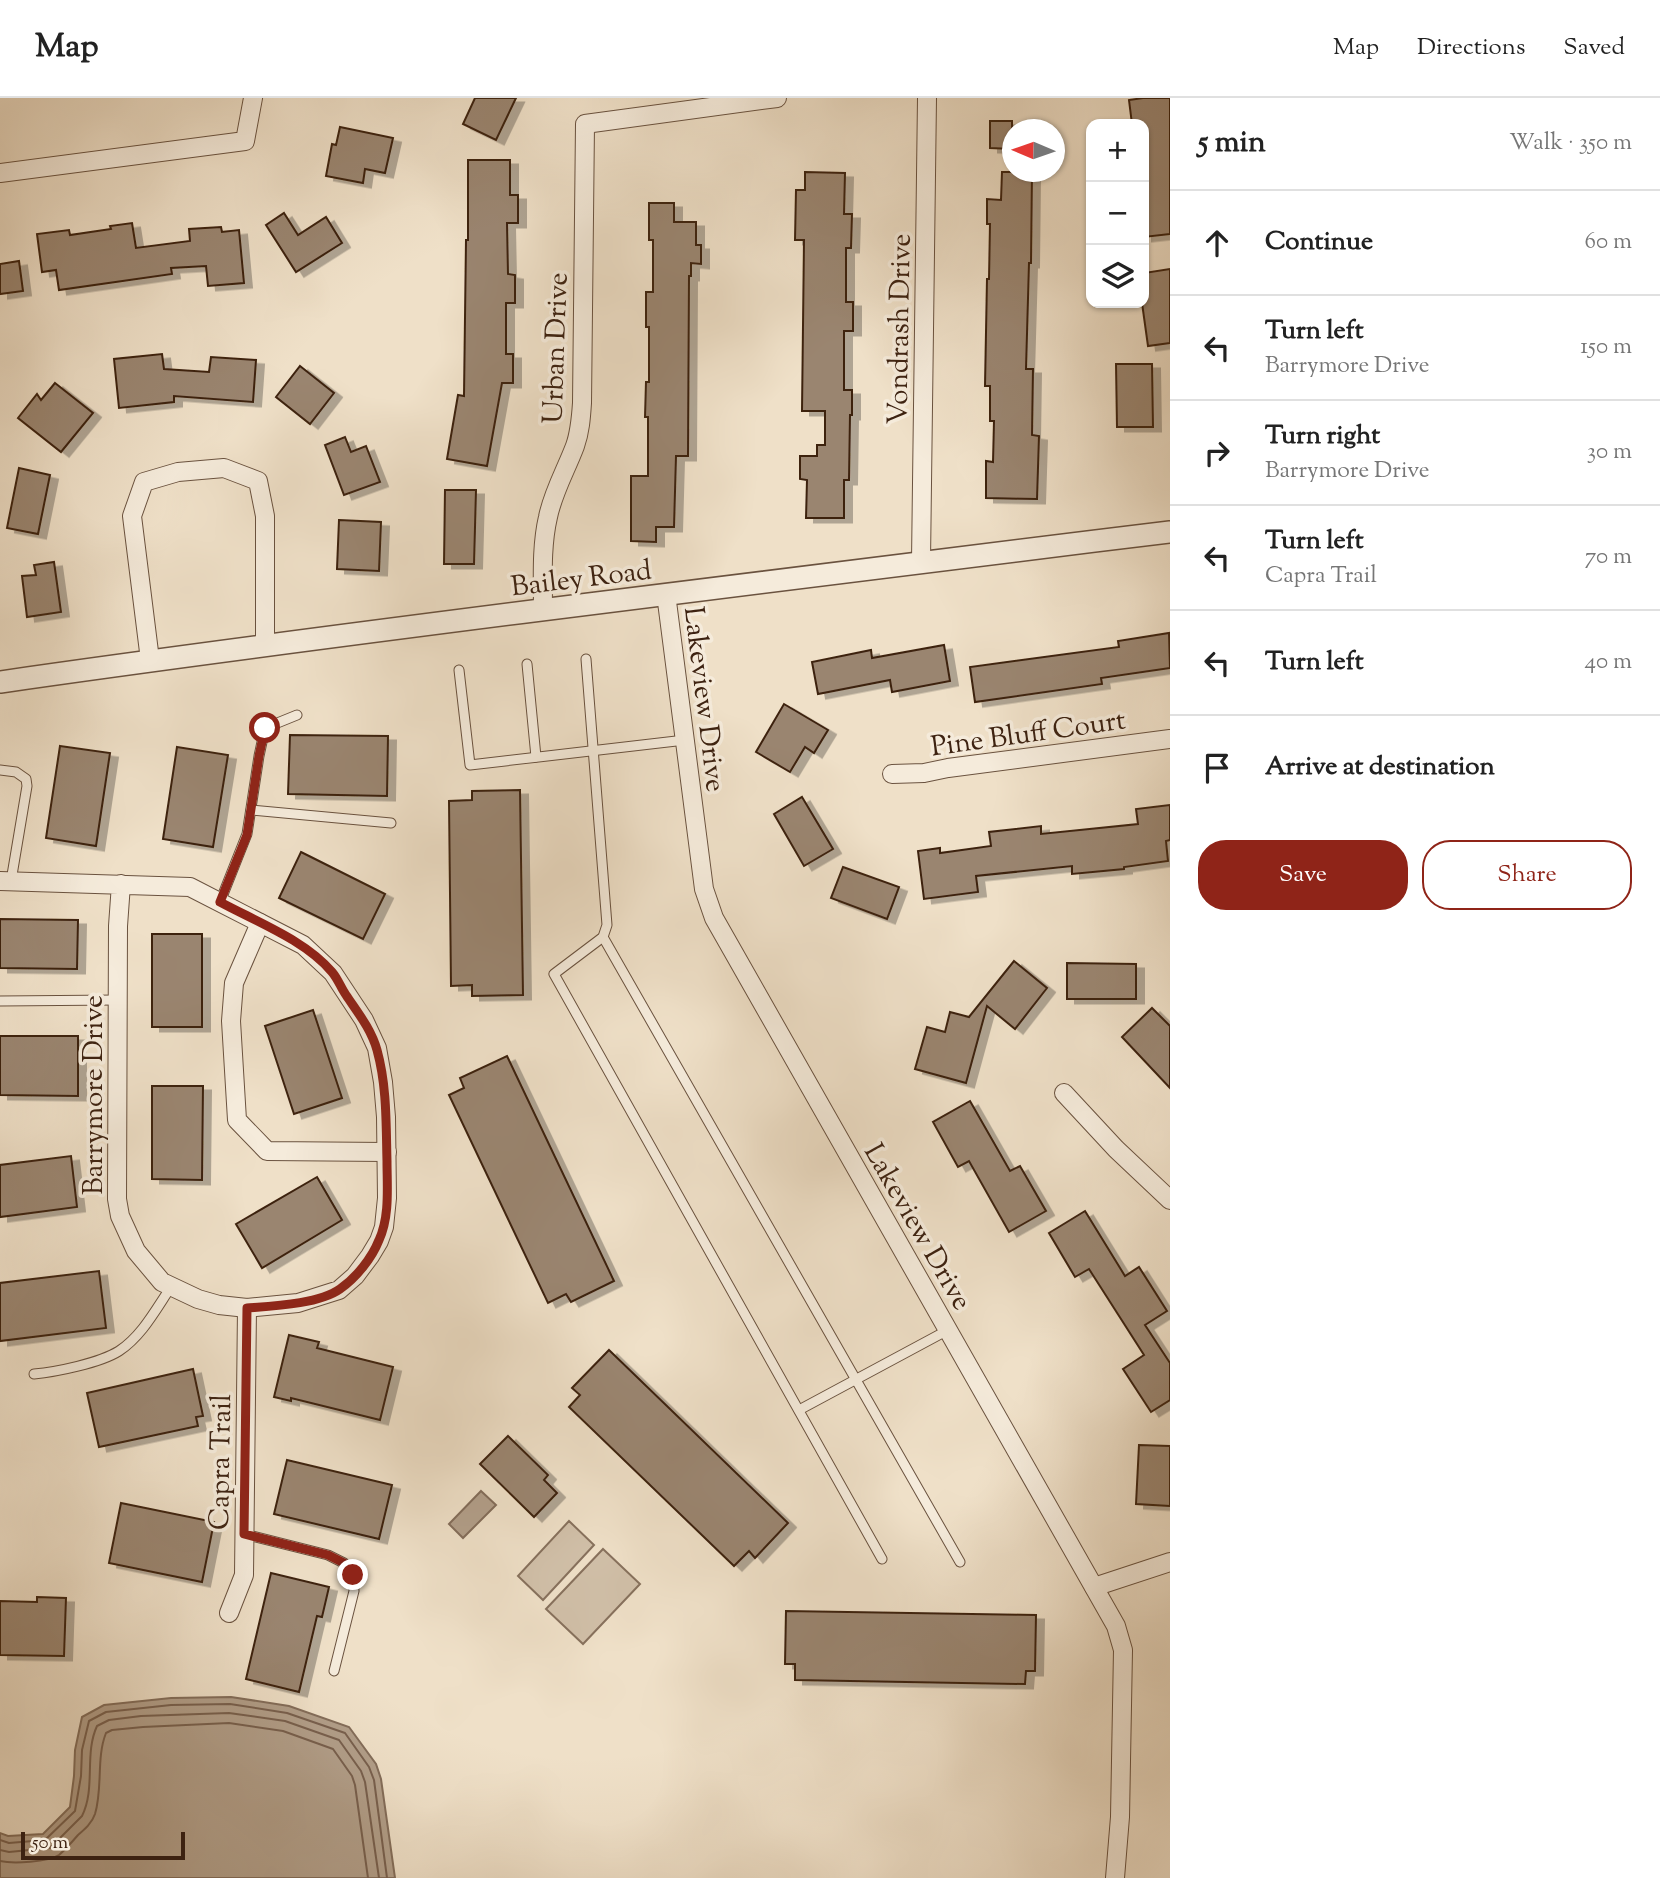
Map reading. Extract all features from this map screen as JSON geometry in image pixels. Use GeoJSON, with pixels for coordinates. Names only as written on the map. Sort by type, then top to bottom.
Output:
{"type":"FeatureCollection","features":[{"type":"Feature","properties":{"kind":"street"},"geometry":{"type":"LineString","coordinates":[[0,173],[245,141],[253,98]]}},
{"type":"Feature","properties":{"kind":"street","name":"Urban Drive"},"geometry":{"type":"LineString","coordinates":[[543,610],[544,542],[548,517],[575,445],[582,403],[585,124],[777,98]]}},
{"type":"Feature","properties":{"kind":"street","name":"Vondrash Drive"},"geometry":{"type":"LineString","coordinates":[[921,561],[927,98]]}},
{"type":"Feature","properties":{"kind":"street"},"geometry":{"type":"LineString","coordinates":[[150,660],[132,516],[144,482],[178,472],[224,468],[258,481],[265,516],[265,645]]}},
{"type":"Feature","properties":{"kind":"street","name":"Bailey Road"},"geometry":{"type":"LineString","coordinates":[[0,682],[265,645],[1170,532]]}},
{"type":"Feature","properties":{"kind":"street","name":"Lakeview Drive"},"geometry":{"type":"LineString","coordinates":[[666,594],[704,889],[714,918],[1116,1626],[1123,1650],[1120,1817],[1115,1878]]}},
{"type":"Feature","properties":{"kind":"street","name":"Pine Bluff Court"},"geometry":{"type":"LineString","coordinates":[[892,774],[924,773],[1170,740]]}},
{"type":"Feature","properties":{"kind":"street","name":"Barrymore Drive"},"geometry":{"type":"LineString","coordinates":[[5,881],[121,884],[190,887],[303,946],[333,973],[364,1020],[377,1048],[383,1082],[387,1152],[384,1227],[370,1256],[355,1276],[339,1290],[288,1305],[247,1308],[219,1305],[198,1299],[162,1282],[136,1251],[120,1216],[117,1199],[118,926],[121,884]]}},
{"type":"Feature","properties":{"kind":"street"},"geometry":{"type":"LineString","coordinates":[[260,923],[234,983],[231,1021],[237,1120],[267,1151],[387,1152]]}},
{"type":"Feature","properties":{"kind":"street"},"geometry":{"type":"LineString","coordinates":[[1064,1093],[1116,1149],[1170,1200]]}},
{"type":"Feature","properties":{"kind":"street","name":"Capra Trail"},"geometry":{"type":"LineString","coordinates":[[229,1613],[244,1575],[247,1308]]}},
{"type":"Feature","properties":{"kind":"street"},"geometry":{"type":"LineString","coordinates":[[1094,1587],[1170,1562]]}},
{"type":"Feature","properties":{"kind":"lane"},"geometry":{"type":"LineString","coordinates":[[586,659],[607,925],[603,937],[554,974],[882,1559]]}},
{"type":"Feature","properties":{"kind":"lane"},"geometry":{"type":"LineString","coordinates":[[527,664],[536,757]]}},
{"type":"Feature","properties":{"kind":"lane"},"geometry":{"type":"LineString","coordinates":[[459,670],[470,765],[685,740]]}},
{"type":"Feature","properties":{"kind":"lane"},"geometry":{"type":"LineString","coordinates":[[220,902],[247,835],[265,728],[297,715]]}},
{"type":"Feature","properties":{"kind":"lane"},"geometry":{"type":"LineString","coordinates":[[0,770],[16,772],[26,779],[27,786],[5,881]]}},
{"type":"Feature","properties":{"kind":"lane"},"geometry":{"type":"LineString","coordinates":[[251,810],[391,823]]}},
{"type":"Feature","properties":{"kind":"lane"},"geometry":{"type":"LineString","coordinates":[[603,937],[960,1562]]}},
{"type":"Feature","properties":{"kind":"lane"},"geometry":{"type":"LineString","coordinates":[[0,1001],[118,1000]]}},
{"type":"Feature","properties":{"kind":"lane"},"geometry":{"type":"LineString","coordinates":[[34,1374],[53,1373],[119,1351],[142,1329],[171,1287]]}},
{"type":"Feature","properties":{"kind":"lane"},"geometry":{"type":"LineString","coordinates":[[799,1410],[948,1330]]}},
{"type":"Feature","properties":{"kind":"lane"},"geometry":{"type":"LineString","coordinates":[[244,1534],[328,1555],[344,1563],[353,1575],[354,1591],[334,1671]]}},
{"type":"Feature","properties":{"kind":"shaded area"},"geometry":{"type":"Polygon","coordinates":[[[569,1521],[594,1545],[543,1600],[518,1576],[569,1521]]]}},
{"type":"Feature","properties":{"kind":"shaded area"},"geometry":{"type":"Polygon","coordinates":[[[603,1549],[640,1584],[583,1644],[546,1609],[603,1549]]]}},
{"type":"Feature","properties":{"kind":"water"},"geometry":{"type":"Polygon","coordinates":[[[481,1491],[496,1505],[463,1538],[449,1524],[481,1491]]]}},
{"type":"Feature","properties":{"kind":"water"},"geometry":{"type":"Polygon","coordinates":[[[231,1697],[289,1706],[349,1727],[376,1764],[381,1779],[395,1878],[0,1878],[0,1833],[8,1836],[43,1834],[70,1807],[75,1750],[82,1717],[104,1705],[171,1698],[231,1697]]]}},
{"type":"Feature","properties":{"kind":"building"},"geometry":{"type":"Polygon","coordinates":[[[475,98],[516,98],[496,140],[463,124],[475,98]]]}},
{"type":"Feature","properties":{"kind":"building"},"geometry":{"type":"Polygon","coordinates":[[[1170,98],[1170,234],[1149,236],[1149,119],[1131,119],[1129,100],[1170,98]]]}},
{"type":"Feature","properties":{"kind":"building"},"geometry":{"type":"Polygon","coordinates":[[[990,121],[1002,121],[1002,149],[990,148],[990,121]]]}},
{"type":"Feature","properties":{"kind":"building"},"geometry":{"type":"Polygon","coordinates":[[[340,127],[393,138],[385,173],[365,169],[363,183],[326,176],[332,144],[336,145],[340,127]]]}},
{"type":"Feature","properties":{"kind":"building"},"geometry":{"type":"Polygon","coordinates":[[[468,160],[510,160],[510,195],[518,195],[518,223],[507,223],[508,274],[515,275],[515,303],[506,303],[506,354],[513,354],[513,383],[502,383],[487,466],[447,459],[458,395],[464,396],[468,160]]]}},
{"type":"Feature","properties":{"kind":"building"},"geometry":{"type":"Polygon","coordinates":[[[805,172],[845,173],[844,214],[852,214],[851,248],[846,248],[846,302],[853,302],[853,331],[844,331],[844,390],[852,390],[852,415],[849,480],[844,480],[844,518],[806,518],[807,480],[800,479],[800,456],[817,456],[817,445],[825,445],[825,411],[802,411],[804,240],[795,240],[796,190],[805,190],[805,172]]]}},
{"type":"Feature","properties":{"kind":"building"},"geometry":{"type":"Polygon","coordinates":[[[1002,172],[1002,182],[1032,182],[1026,369],[1033,369],[1032,435],[1039,436],[1037,499],[986,498],[986,461],[993,462],[994,421],[990,421],[990,386],[985,386],[990,224],[987,224],[987,199],[1001,200],[1002,172]]]}},
{"type":"Feature","properties":{"kind":"building"},"geometry":{"type":"Polygon","coordinates":[[[649,203],[674,203],[674,222],[696,222],[696,245],[701,245],[701,264],[691,263],[689,276],[688,456],[676,456],[674,527],[656,527],[656,542],[631,541],[631,476],[648,476],[648,417],[645,417],[646,382],[649,382],[649,327],[646,327],[646,292],[653,292],[653,240],[649,240],[649,203]]]}},
{"type":"Feature","properties":{"kind":"building"},"geometry":{"type":"Polygon","coordinates":[[[284,213],[298,235],[326,217],[342,243],[296,272],[266,225],[284,213]]]}},
{"type":"Feature","properties":{"kind":"building"},"geometry":{"type":"Polygon","coordinates":[[[132,223],[136,248],[190,241],[189,229],[221,227],[222,232],[239,230],[244,283],[208,286],[206,266],[171,268],[172,274],[59,290],[56,270],[42,272],[37,234],[69,230],[70,235],[132,223]]]}},
{"type":"Feature","properties":{"kind":"building"},"geometry":{"type":"Polygon","coordinates":[[[19,261],[23,291],[0,294],[0,264],[19,261]]]}},
{"type":"Feature","properties":{"kind":"building"},"geometry":{"type":"Polygon","coordinates":[[[1170,269],[1170,343],[1148,346],[1143,308],[1149,308],[1149,272],[1170,269]]]}},
{"type":"Feature","properties":{"kind":"building"},"geometry":{"type":"Polygon","coordinates":[[[162,354],[164,369],[209,372],[211,357],[256,360],[253,402],[174,396],[174,402],[119,408],[114,359],[162,354]]]}},
{"type":"Feature","properties":{"kind":"building"},"geometry":{"type":"Polygon","coordinates":[[[1116,364],[1152,364],[1153,427],[1117,427],[1116,364]]]}},
{"type":"Feature","properties":{"kind":"building"},"geometry":{"type":"Polygon","coordinates":[[[300,366],[334,393],[310,424],[276,397],[300,366]]]}},
{"type":"Feature","properties":{"kind":"building"},"geometry":{"type":"Polygon","coordinates":[[[55,383],[93,413],[61,452],[18,418],[37,394],[41,400],[55,383]]]}},
{"type":"Feature","properties":{"kind":"building"},"geometry":{"type":"Polygon","coordinates":[[[345,437],[351,452],[366,446],[380,482],[344,495],[325,445],[345,437]]]}},
{"type":"Feature","properties":{"kind":"building"},"geometry":{"type":"Polygon","coordinates":[[[19,468],[50,475],[38,534],[7,528],[19,468]]]}},
{"type":"Feature","properties":{"kind":"building"},"geometry":{"type":"Polygon","coordinates":[[[445,490],[476,490],[474,564],[444,564],[445,490]]]}},
{"type":"Feature","properties":{"kind":"building"},"geometry":{"type":"Polygon","coordinates":[[[339,520],[381,522],[379,571],[337,569],[339,520]]]}},
{"type":"Feature","properties":{"kind":"building"},"geometry":{"type":"Polygon","coordinates":[[[54,562],[61,612],[27,617],[22,576],[36,575],[34,565],[54,562]]]}},
{"type":"Feature","properties":{"kind":"building"},"geometry":{"type":"Polygon","coordinates":[[[1169,633],[1170,668],[1101,678],[1102,684],[975,702],[970,667],[1119,647],[1118,641],[1169,633]]]}},
{"type":"Feature","properties":{"kind":"building"},"geometry":{"type":"Polygon","coordinates":[[[944,645],[950,681],[892,692],[890,680],[818,694],[812,662],[871,650],[872,658],[944,645]]]}},
{"type":"Feature","properties":{"kind":"building"},"geometry":{"type":"Polygon","coordinates":[[[784,704],[828,730],[814,753],[805,747],[790,772],[756,752],[784,704]]]}},
{"type":"Feature","properties":{"kind":"building"},"geometry":{"type":"Polygon","coordinates":[[[290,735],[388,736],[387,796],[288,794],[290,735]]]}},
{"type":"Feature","properties":{"kind":"building"},"geometry":{"type":"Polygon","coordinates":[[[60,746],[110,753],[96,846],[46,838],[60,746]]]}},
{"type":"Feature","properties":{"kind":"building"},"geometry":{"type":"Polygon","coordinates":[[[177,747],[228,755],[213,847],[163,839],[177,747]]]}},
{"type":"Feature","properties":{"kind":"building"},"geometry":{"type":"Polygon","coordinates":[[[520,790],[523,995],[472,996],[472,985],[451,986],[449,801],[472,800],[472,791],[520,790]]]}},
{"type":"Feature","properties":{"kind":"building"},"geometry":{"type":"Polygon","coordinates":[[[802,797],[833,849],[804,866],[774,814],[802,797]]]}},
{"type":"Feature","properties":{"kind":"building"},"geometry":{"type":"Polygon","coordinates":[[[1170,805],[1170,840],[1166,841],[1168,861],[1072,874],[1072,866],[976,876],[978,892],[924,899],[918,851],[940,848],[940,853],[991,846],[989,832],[1041,826],[1041,834],[1138,824],[1136,809],[1170,805]]]}},
{"type":"Feature","properties":{"kind":"building"},"geometry":{"type":"Polygon","coordinates":[[[301,852],[385,894],[363,939],[279,898],[301,852]]]}},
{"type":"Feature","properties":{"kind":"building"},"geometry":{"type":"Polygon","coordinates":[[[843,867],[899,887],[887,919],[831,898],[843,867]]]}},
{"type":"Feature","properties":{"kind":"building"},"geometry":{"type":"Polygon","coordinates":[[[0,919],[78,920],[77,969],[0,968],[0,919]]]}},
{"type":"Feature","properties":{"kind":"building"},"geometry":{"type":"Polygon","coordinates":[[[152,934],[202,934],[202,1027],[152,1027],[152,934]]]}},
{"type":"Feature","properties":{"kind":"building"},"geometry":{"type":"Polygon","coordinates":[[[1014,961],[1047,988],[1015,1029],[987,1006],[966,1083],[915,1069],[927,1027],[945,1032],[950,1012],[969,1017],[1014,961]]]}},
{"type":"Feature","properties":{"kind":"building"},"geometry":{"type":"Polygon","coordinates":[[[1067,963],[1136,964],[1136,999],[1067,999],[1067,963]]]}},
{"type":"Feature","properties":{"kind":"building"},"geometry":{"type":"Polygon","coordinates":[[[1152,1008],[1170,1026],[1170,1088],[1122,1037],[1152,1008]]]}},
{"type":"Feature","properties":{"kind":"building"},"geometry":{"type":"Polygon","coordinates":[[[313,1010],[342,1098],[294,1114],[265,1026],[313,1010]]]}},
{"type":"Feature","properties":{"kind":"building"},"geometry":{"type":"Polygon","coordinates":[[[0,1036],[78,1036],[78,1096],[0,1095],[0,1036]]]}},
{"type":"Feature","properties":{"kind":"building"},"geometry":{"type":"Polygon","coordinates":[[[507,1056],[614,1281],[571,1302],[566,1294],[548,1303],[449,1095],[464,1088],[460,1078],[507,1056]]]}},
{"type":"Feature","properties":{"kind":"building"},"geometry":{"type":"Polygon","coordinates":[[[152,1086],[203,1086],[202,1180],[152,1179],[152,1086]]]}},
{"type":"Feature","properties":{"kind":"building"},"geometry":{"type":"Polygon","coordinates":[[[970,1101],[1010,1171],[1020,1166],[1046,1211],[1009,1232],[969,1161],[958,1167],[933,1122],[970,1101]]]}},
{"type":"Feature","properties":{"kind":"building"},"geometry":{"type":"Polygon","coordinates":[[[71,1156],[77,1207],[0,1217],[0,1165],[71,1156]]]}},
{"type":"Feature","properties":{"kind":"building"},"geometry":{"type":"Polygon","coordinates":[[[317,1177],[342,1220],[262,1268],[236,1224],[317,1177]]]}},
{"type":"Feature","properties":{"kind":"building"},"geometry":{"type":"Polygon","coordinates":[[[1085,1211],[1125,1276],[1139,1267],[1167,1311],[1145,1325],[1170,1363],[1170,1400],[1151,1412],[1123,1369],[1144,1355],[1089,1269],[1075,1277],[1049,1233],[1085,1211]]]}},
{"type":"Feature","properties":{"kind":"building"},"geometry":{"type":"Polygon","coordinates":[[[99,1271],[106,1328],[0,1341],[0,1283],[99,1271]]]}},
{"type":"Feature","properties":{"kind":"building"},"geometry":{"type":"Polygon","coordinates":[[[289,1335],[319,1342],[317,1348],[393,1367],[380,1420],[291,1398],[291,1401],[274,1397],[289,1335]]]}},
{"type":"Feature","properties":{"kind":"building"},"geometry":{"type":"Polygon","coordinates":[[[609,1350],[788,1523],[755,1558],[749,1551],[734,1566],[569,1407],[580,1395],[572,1388],[609,1350]]]}},
{"type":"Feature","properties":{"kind":"building"},"geometry":{"type":"Polygon","coordinates":[[[193,1369],[203,1416],[196,1417],[198,1426],[99,1447],[87,1393],[193,1369]]]}},
{"type":"Feature","properties":{"kind":"building"},"geometry":{"type":"Polygon","coordinates":[[[508,1436],[548,1475],[544,1480],[557,1493],[534,1517],[480,1464],[508,1436]]]}},
{"type":"Feature","properties":{"kind":"building"},"geometry":{"type":"Polygon","coordinates":[[[1139,1445],[1170,1446],[1170,1506],[1136,1504],[1139,1445]]]}},
{"type":"Feature","properties":{"kind":"building"},"geometry":{"type":"Polygon","coordinates":[[[287,1460],[392,1485],[379,1539],[274,1514],[287,1460]]]}},
{"type":"Feature","properties":{"kind":"building"},"geometry":{"type":"Polygon","coordinates":[[[121,1503],[214,1522],[202,1582],[109,1563],[121,1503]]]}},
{"type":"Feature","properties":{"kind":"building"},"geometry":{"type":"Polygon","coordinates":[[[271,1573],[329,1587],[322,1617],[317,1616],[299,1692],[246,1679],[271,1573]]]}},
{"type":"Feature","properties":{"kind":"building"},"geometry":{"type":"Polygon","coordinates":[[[37,1597],[66,1598],[64,1656],[0,1655],[0,1601],[37,1602],[37,1597]]]}},
{"type":"Feature","properties":{"kind":"building"},"geometry":{"type":"Polygon","coordinates":[[[786,1611],[1036,1615],[1035,1671],[1026,1671],[1025,1684],[795,1680],[795,1664],[785,1664],[786,1611]]]}},
{"type":"Feature","properties":{"kind":"route"},"geometry":{"type":"LineString","coordinates":[[265,728],[247,835],[220,902],[303,946],[333,973],[364,1020],[377,1048],[383,1082],[387,1198],[384,1227],[379,1241],[355,1276],[339,1290],[298,1303],[247,1308],[244,1534],[328,1555],[344,1563],[353,1575]]}}]}
